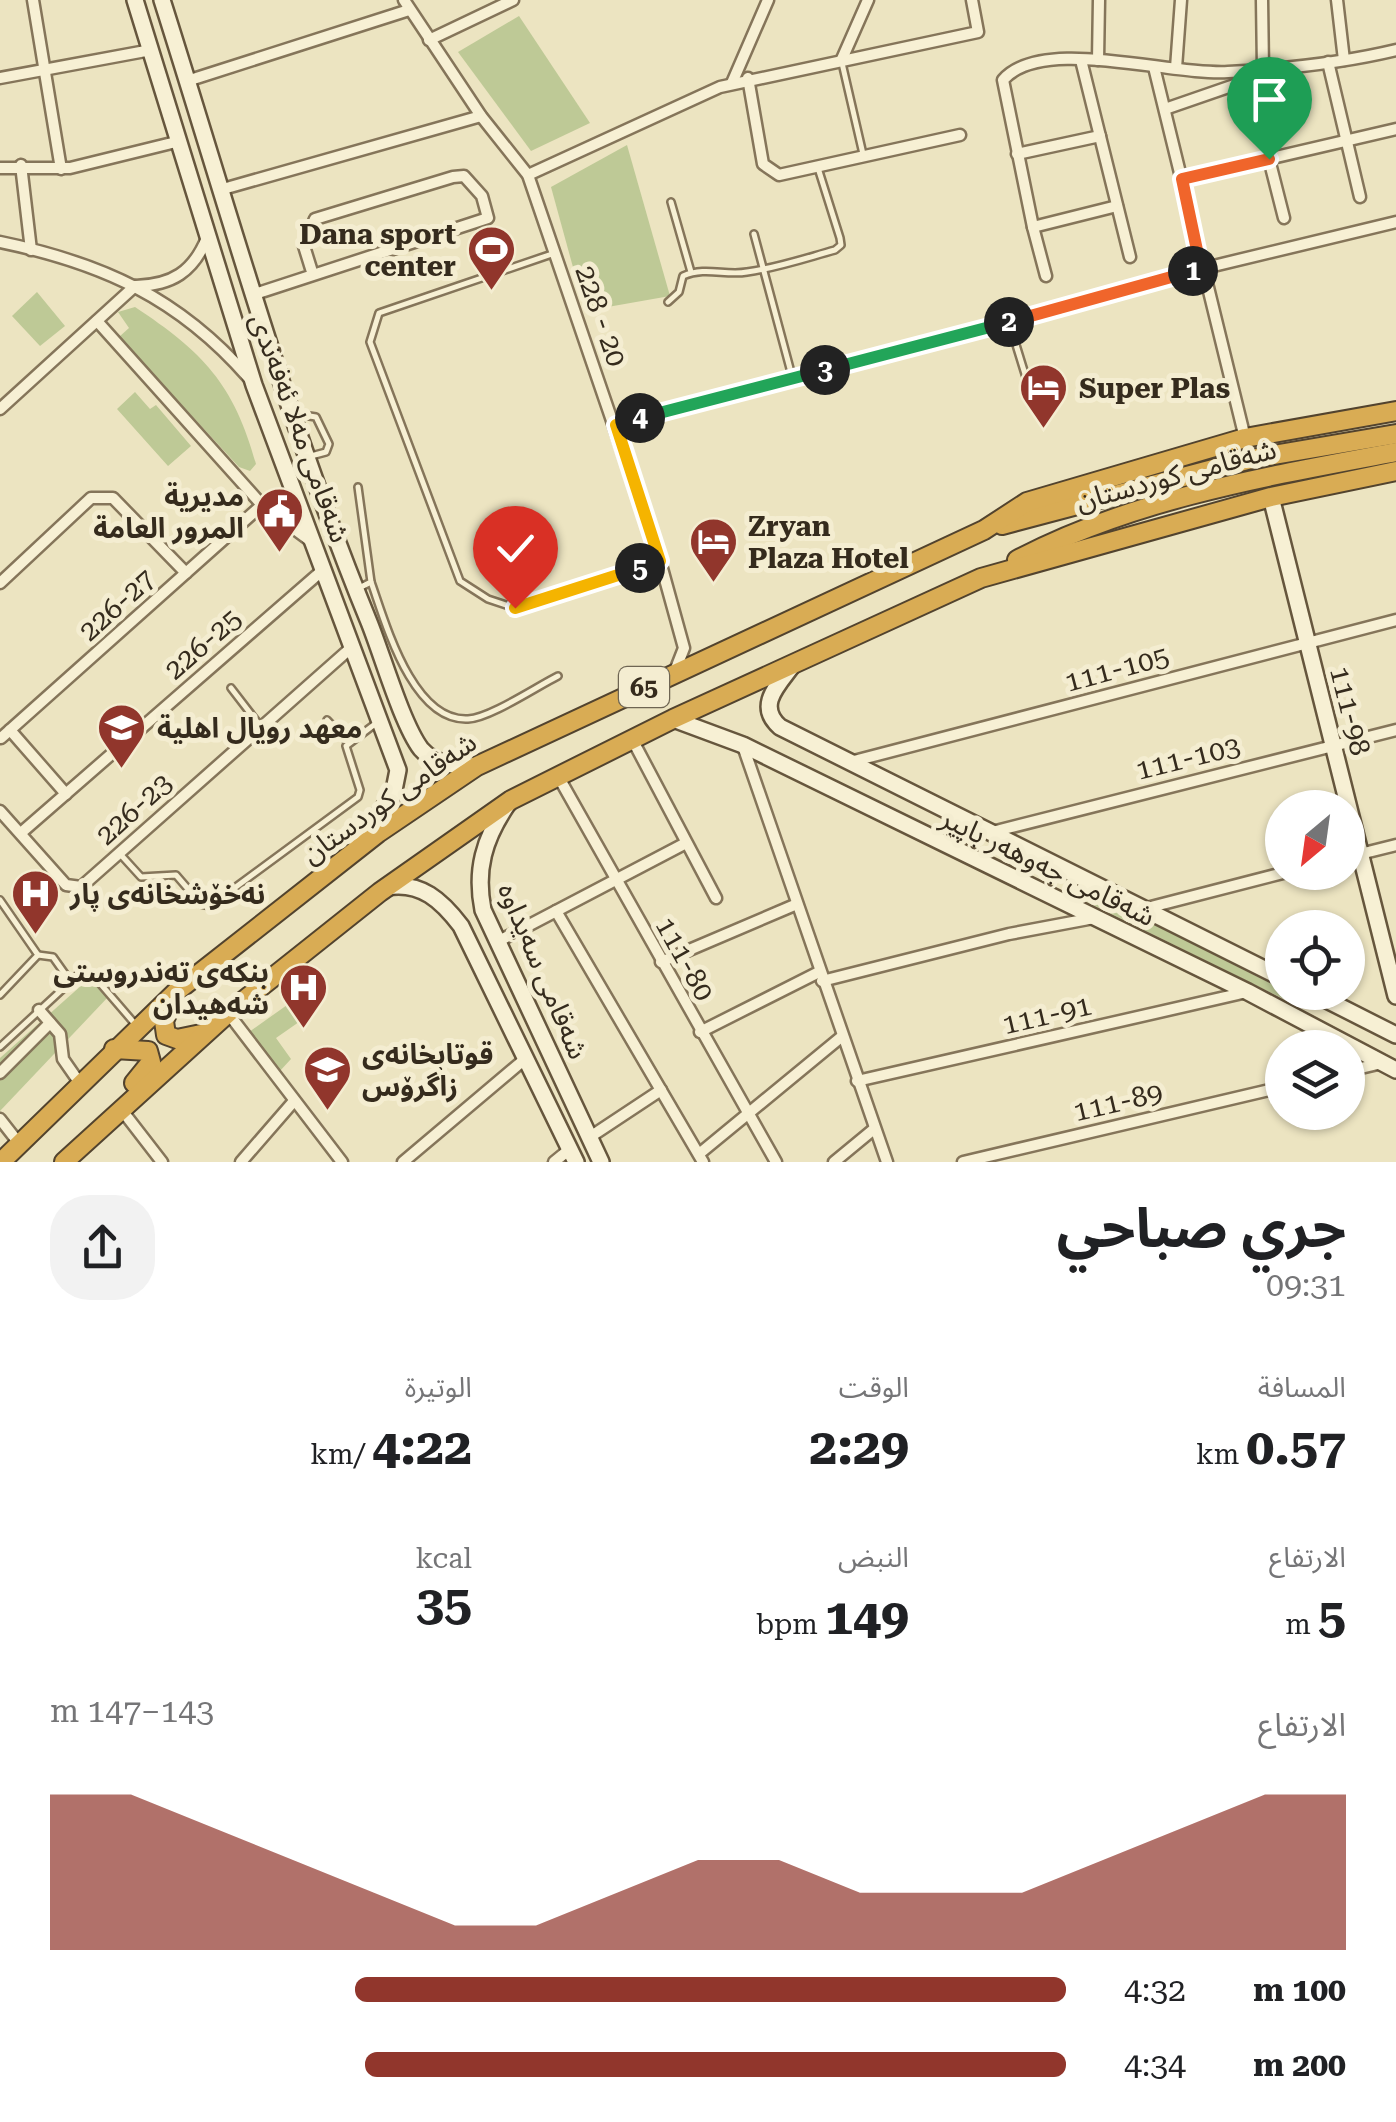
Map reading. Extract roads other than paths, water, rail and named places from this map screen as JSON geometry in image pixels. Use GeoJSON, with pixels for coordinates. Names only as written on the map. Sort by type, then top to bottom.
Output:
{"type":"FeatureCollection","features":[{"type":"Feature","properties":{"kind":"highway","name":"شەقامی کوردستان"},"geometry":{"type":"LineString","coordinates":[[1,1162],[177,990],[347,857],[477,766],[984,530],[1027,502],[1244,438],[1396,411]]}},
{"type":"Feature","properties":{"kind":"highway","name":"شەقامی کوردستان"},"geometry":{"type":"LineString","coordinates":[[984,530],[1250,460],[1396,434]]}},
{"type":"Feature","properties":{"kind":"highway","name":"شەقامی کوردستان"},"geometry":{"type":"LineString","coordinates":[[64,1162],[228,1013],[387,887],[511,800],[632,739],[981,578],[1066,533],[1259,477],[1396,452]]}},
{"type":"Feature","properties":{"kind":"highway","name":"شەقامی کوردستان"},"geometry":{"type":"LineString","coordinates":[[981,578],[1271,497],[1396,471]]}},
{"type":"Feature","properties":{"kind":"highway"},"geometry":{"type":"LineString","coordinates":[[177,990],[164,1022],[166,1035],[178,1039],[204,1033]]}},
{"type":"Feature","properties":{"kind":"highway"},"geometry":{"type":"LineString","coordinates":[[64,1162],[151,1062],[143,1048],[114,1048]]}},
{"type":"Feature","properties":{"kind":"main road","name":"شەقامی مەلا ئەفەندی"},"geometry":{"type":"LineString","coordinates":[[135,0],[254,385],[381,720],[398,780],[390,800],[347,857]]}},
{"type":"Feature","properties":{"kind":"main road","name":"شەقامی مەلا ئەفەندی"},"geometry":{"type":"LineString","coordinates":[[162,0],[308,456],[418,744],[444,764],[477,766]]}},
{"type":"Feature","properties":{"kind":"main road"},"geometry":{"type":"LineString","coordinates":[[166,98],[189,87]]}},
{"type":"Feature","properties":{"kind":"main road","name":"111-98"},"geometry":{"type":"LineString","coordinates":[[1271,497],[1342,790]]}},
{"type":"Feature","properties":{"kind":"main road"},"geometry":{"type":"LineString","coordinates":[[337,604],[362,589]]}},
{"type":"Feature","properties":{"kind":"main road","name":"شەقامی جەوهەر باپیر"},"geometry":{"type":"LineString","coordinates":[[792,666],[770,695],[772,720],[1265,970]]}},
{"type":"Feature","properties":{"kind":"main road","name":"شەقامی جەوهەر باپیر"},"geometry":{"type":"LineString","coordinates":[[673,720],[743,745],[1248,992],[1390,1067]]}},
{"type":"Feature","properties":{"kind":"main road","name":"شەقامی سەیداوە"},"geometry":{"type":"LineString","coordinates":[[511,800],[486,843],[478,875],[483,910],[601,1162]]}},
{"type":"Feature","properties":{"kind":"main road"},"geometry":{"type":"LineString","coordinates":[[1038,890],[1054,865]]}},
{"type":"Feature","properties":{"kind":"main road","name":"111-98"},"geometry":{"type":"LineString","coordinates":[[1365,884],[1390,951],[1396,996]]}},
{"type":"Feature","properties":{"kind":"main road","name":"شەقامی سەیداوە"},"geometry":{"type":"LineString","coordinates":[[387,887],[414,887],[447,906],[469,942],[573,1156]]}},
{"type":"Feature","properties":{"kind":"main road"},"geometry":{"type":"LineString","coordinates":[[469,942],[495,936]]}},
{"type":"Feature","properties":{"kind":"main road"},"geometry":{"type":"LineString","coordinates":[[1346,1010],[1396,1035]]}},
{"type":"Feature","properties":{"kind":"street"},"geometry":{"type":"LineString","coordinates":[[34,0],[61,169]]}},
{"type":"Feature","properties":{"kind":"street"},"geometry":{"type":"LineString","coordinates":[[429,40],[512,0]]}},
{"type":"Feature","properties":{"kind":"street"},"geometry":{"type":"LineString","coordinates":[[732,83],[768,0]]}},
{"type":"Feature","properties":{"kind":"street"},"geometry":{"type":"LineString","coordinates":[[842,59],[868,0]]}},
{"type":"Feature","properties":{"kind":"street"},"geometry":{"type":"LineString","coordinates":[[528,174],[732,83],[978,32],[972,0]]}},
{"type":"Feature","properties":{"kind":"street"},"geometry":{"type":"LineString","coordinates":[[1098,60],[1100,0]]}},
{"type":"Feature","properties":{"kind":"street"},"geometry":{"type":"LineString","coordinates":[[1176,68],[1182,0]]}},
{"type":"Feature","properties":{"kind":"street"},"geometry":{"type":"LineString","coordinates":[[1262,0],[1263,68]]}},
{"type":"Feature","properties":{"kind":"street"},"geometry":{"type":"LineString","coordinates":[[1337,0],[1344,60]]}},
{"type":"Feature","properties":{"kind":"street"},"geometry":{"type":"LineString","coordinates":[[189,87],[407,5]]}},
{"type":"Feature","properties":{"kind":"street","name":"228 - 20"},"geometry":{"type":"LineString","coordinates":[[407,5],[481,116],[528,174],[660,561],[684,658],[671,674]]}},
{"type":"Feature","properties":{"kind":"street"},"geometry":{"type":"LineString","coordinates":[[0,78],[151,50]]}},
{"type":"Feature","properties":{"kind":"street"},"geometry":{"type":"LineString","coordinates":[[1046,276],[1003,80],[1025,62],[1098,60],[1223,73],[1344,60],[1396,50]]}},
{"type":"Feature","properties":{"kind":"street"},"geometry":{"type":"LineString","coordinates":[[1080,60],[1130,257]]}},
{"type":"Feature","properties":{"kind":"street"},"geometry":{"type":"LineString","coordinates":[[1328,62],[1360,197]]}},
{"type":"Feature","properties":{"kind":"street"},"geometry":{"type":"LineString","coordinates":[[1165,110],[1287,66]]}},
{"type":"Feature","properties":{"kind":"street"},"geometry":{"type":"LineString","coordinates":[[1154,67],[1244,438]]}},
{"type":"Feature","properties":{"kind":"street"},"geometry":{"type":"LineString","coordinates":[[748,78],[763,164],[778,175],[960,135]]}},
{"type":"Feature","properties":{"kind":"street"},"geometry":{"type":"LineString","coordinates":[[223,190],[481,116]]}},
{"type":"Feature","properties":{"kind":"street"},"geometry":{"type":"LineString","coordinates":[[1182,179],[1396,129]]}},
{"type":"Feature","properties":{"kind":"street"},"geometry":{"type":"LineString","coordinates":[[1017,154],[1100,136]]}},
{"type":"Feature","properties":{"kind":"street"},"geometry":{"type":"LineString","coordinates":[[0,168],[61,169],[180,141]]}},
{"type":"Feature","properties":{"kind":"street"},"geometry":{"type":"LineString","coordinates":[[1269,159],[1284,218]]}},
{"type":"Feature","properties":{"kind":"street"},"geometry":{"type":"LineString","coordinates":[[21,166],[31,250]]}},
{"type":"Feature","properties":{"kind":"street"},"geometry":{"type":"LineString","coordinates":[[255,294],[488,218],[482,196],[464,176],[453,177],[314,219],[304,246],[313,275]]}},
{"type":"Feature","properties":{"kind":"street"},"geometry":{"type":"LineString","coordinates":[[1033,227],[1117,206]]}},
{"type":"Feature","properties":{"kind":"street"},"geometry":{"type":"LineString","coordinates":[[616,425],[1201,269],[1396,222]]}},
{"type":"Feature","properties":{"kind":"street"},"geometry":{"type":"LineString","coordinates":[[0,409],[135,286],[158,285],[183,274],[194,264],[209,234]]}},
{"type":"Feature","properties":{"kind":"street"},"geometry":{"type":"LineString","coordinates":[[0,242],[94,268],[168,303],[215,340],[254,385]]}},
{"type":"Feature","properties":{"kind":"street"},"geometry":{"type":"LineString","coordinates":[[97,322],[262,505],[314,544]]}},
{"type":"Feature","properties":{"kind":"street"},"geometry":{"type":"LineString","coordinates":[[0,583],[91,498],[100,496],[113,498],[186,573]]}},
{"type":"Feature","properties":{"kind":"street","name":"226-27"},"geometry":{"type":"LineString","coordinates":[[5,734],[262,505]]}},
{"type":"Feature","properties":{"kind":"street","name":"226-25"},"geometry":{"type":"LineString","coordinates":[[22,832],[324,569]]}},
{"type":"Feature","properties":{"kind":"street","name":"111-105"},"geometry":{"type":"LineString","coordinates":[[849,762],[1396,620]]}},
{"type":"Feature","properties":{"kind":"street","name":"226-23"},"geometry":{"type":"LineString","coordinates":[[22,832],[66,885],[80,887],[353,646]]}},
{"type":"Feature","properties":{"kind":"street","name":"111-103"},"geometry":{"type":"LineString","coordinates":[[992,832],[1396,730]]}},
{"type":"Feature","properties":{"kind":"street"},"geometry":{"type":"LineString","coordinates":[[5,734],[66,794]]}},
{"type":"Feature","properties":{"kind":"street"},"geometry":{"type":"LineString","coordinates":[[632,739],[716,898]]}},
{"type":"Feature","properties":{"kind":"street"},"geometry":{"type":"LineString","coordinates":[[743,745],[840,1038],[886,1162]]}},
{"type":"Feature","properties":{"kind":"street","name":"111-80"},"geometry":{"type":"LineString","coordinates":[[558,776],[776,1162]]}},
{"type":"Feature","properties":{"kind":"street"},"geometry":{"type":"LineString","coordinates":[[0,811],[22,832]]}},
{"type":"Feature","properties":{"kind":"street"},"geometry":{"type":"LineString","coordinates":[[495,936],[556,911],[686,843]]}},
{"type":"Feature","properties":{"kind":"street"},"geometry":{"type":"LineString","coordinates":[[1365,852],[1396,845]]}},
{"type":"Feature","properties":{"kind":"street"},"geometry":{"type":"LineString","coordinates":[[1143,909],[1265,878]]}},
{"type":"Feature","properties":{"kind":"street"},"geometry":{"type":"LineString","coordinates":[[660,962],[797,904]]}},
{"type":"Feature","properties":{"kind":"street"},"geometry":{"type":"LineString","coordinates":[[556,911],[701,1158],[840,1038]]}},
{"type":"Feature","properties":{"kind":"street"},"geometry":{"type":"LineString","coordinates":[[700,1032],[821,977],[1096,918]]}},
{"type":"Feature","properties":{"kind":"street","name":"111-91"},"geometry":{"type":"LineString","coordinates":[[856,1082],[1248,992]]}},
{"type":"Feature","properties":{"kind":"street"},"geometry":{"type":"LineString","coordinates":[[39,1010],[60,1034],[63,1059],[79,1082]]}},
{"type":"Feature","properties":{"kind":"street"},"geometry":{"type":"LineString","coordinates":[[228,1013],[342,1162]]}},
{"type":"Feature","properties":{"kind":"street"},"geometry":{"type":"LineString","coordinates":[[0,1073],[50,1022]]}},
{"type":"Feature","properties":{"kind":"street"},"geometry":{"type":"LineString","coordinates":[[403,1162],[525,1059]]}},
{"type":"Feature","properties":{"kind":"street"},"geometry":{"type":"LineString","coordinates":[[1365,1069],[1390,1067]]}},
{"type":"Feature","properties":{"kind":"street"},"geometry":{"type":"LineString","coordinates":[[590,1138],[661,1090]]}},
{"type":"Feature","properties":{"kind":"street","name":"111-89"},"geometry":{"type":"LineString","coordinates":[[964,1162],[1265,1090]]}},
{"type":"Feature","properties":{"kind":"street"},"geometry":{"type":"LineString","coordinates":[[248,1160],[294,1100]]}},
{"type":"Feature","properties":{"kind":"street"},"geometry":{"type":"LineString","coordinates":[[121,1109],[162,1162]]}},
{"type":"Feature","properties":{"kind":"street"},"geometry":{"type":"LineString","coordinates":[[0,1119],[18,1142]]}},
{"type":"Feature","properties":{"kind":"street"},"geometry":{"type":"LineString","coordinates":[[834,1162],[874,1129]]}},
{"type":"Feature","properties":{"kind":"street"},"geometry":{"type":"LineString","coordinates":[[554,1162],[573,1156]]}},
{"type":"Feature","properties":{"kind":"lane"},"geometry":{"type":"LineString","coordinates":[[842,59],[864,157]]}},
{"type":"Feature","properties":{"kind":"lane"},"geometry":{"type":"LineString","coordinates":[[668,302],[679,292],[683,276],[691,272],[723,269],[742,274],[841,245],[818,168]]}},
{"type":"Feature","properties":{"kind":"lane"},"geometry":{"type":"LineString","coordinates":[[671,202],[691,272]]}},
{"type":"Feature","properties":{"kind":"lane"},"geometry":{"type":"LineString","coordinates":[[754,234],[792,379]]}},
{"type":"Feature","properties":{"kind":"lane"},"geometry":{"type":"LineString","coordinates":[[555,253],[379,313],[370,342],[460,581],[488,599],[515,608],[660,561]]}},
{"type":"Feature","properties":{"kind":"lane"},"geometry":{"type":"LineString","coordinates":[[1009,322],[1034,400]]}},
{"type":"Feature","properties":{"kind":"lane"},"geometry":{"type":"LineString","coordinates":[[294,414],[316,418],[328,444],[326,452],[308,456]]}},
{"type":"Feature","properties":{"kind":"lane"},"geometry":{"type":"LineString","coordinates":[[358,487],[362,589],[407,678],[449,714],[473,719],[558,676]]}},
{"type":"Feature","properties":{"kind":"lane"},"geometry":{"type":"LineString","coordinates":[[231,688],[261,727]]}},
{"type":"Feature","properties":{"kind":"lane"},"geometry":{"type":"LineString","coordinates":[[327,720],[348,742]]}},
{"type":"Feature","properties":{"kind":"lane"},"geometry":{"type":"LineString","coordinates":[[120,852],[137,875],[176,875],[201,904],[210,906],[359,796],[346,752],[348,742],[381,720]]}},
{"type":"Feature","properties":{"kind":"lane"},"geometry":{"type":"LineString","coordinates":[[0,900],[38,955],[54,957],[70,980]]}},
{"type":"Feature","properties":{"kind":"lane"},"geometry":{"type":"LineString","coordinates":[[0,995],[38,955]]}},
{"type":"Feature","properties":{"kind":"lane"},"geometry":{"type":"LineString","coordinates":[[0,1047],[80,973],[92,974],[138,1026]]}},
{"type":"Feature","properties":{"kind":"place","name":"Dana sport center"},"geometry":{"type":"Point","coordinates":[491,292]}},
{"type":"Feature","properties":{"kind":"place","name":"Super Plas"},"geometry":{"type":"Point","coordinates":[1044,430]}},
{"type":"Feature","properties":{"kind":"place","name":"مديرية المرور العامة"},"geometry":{"type":"Point","coordinates":[279,554]}},
{"type":"Feature","properties":{"kind":"place","name":"Zryan Plaza Hotel"},"geometry":{"type":"Point","coordinates":[713,584]}},
{"type":"Feature","properties":{"kind":"place","name":"معهد رويال اهلية"},"geometry":{"type":"Point","coordinates":[122,770]}},
{"type":"Feature","properties":{"kind":"place","name":"نەخۆشخانەی پار"},"geometry":{"type":"Point","coordinates":[35,936]}},
{"type":"Feature","properties":{"kind":"place","name":"بنکەی تەندروستی شەهیدان"},"geometry":{"type":"Point","coordinates":[304,1030]}},
{"type":"Feature","properties":{"kind":"place","name":"قوتابخانەی زاگرۆس"},"geometry":{"type":"Point","coordinates":[327,1112]}}]}
